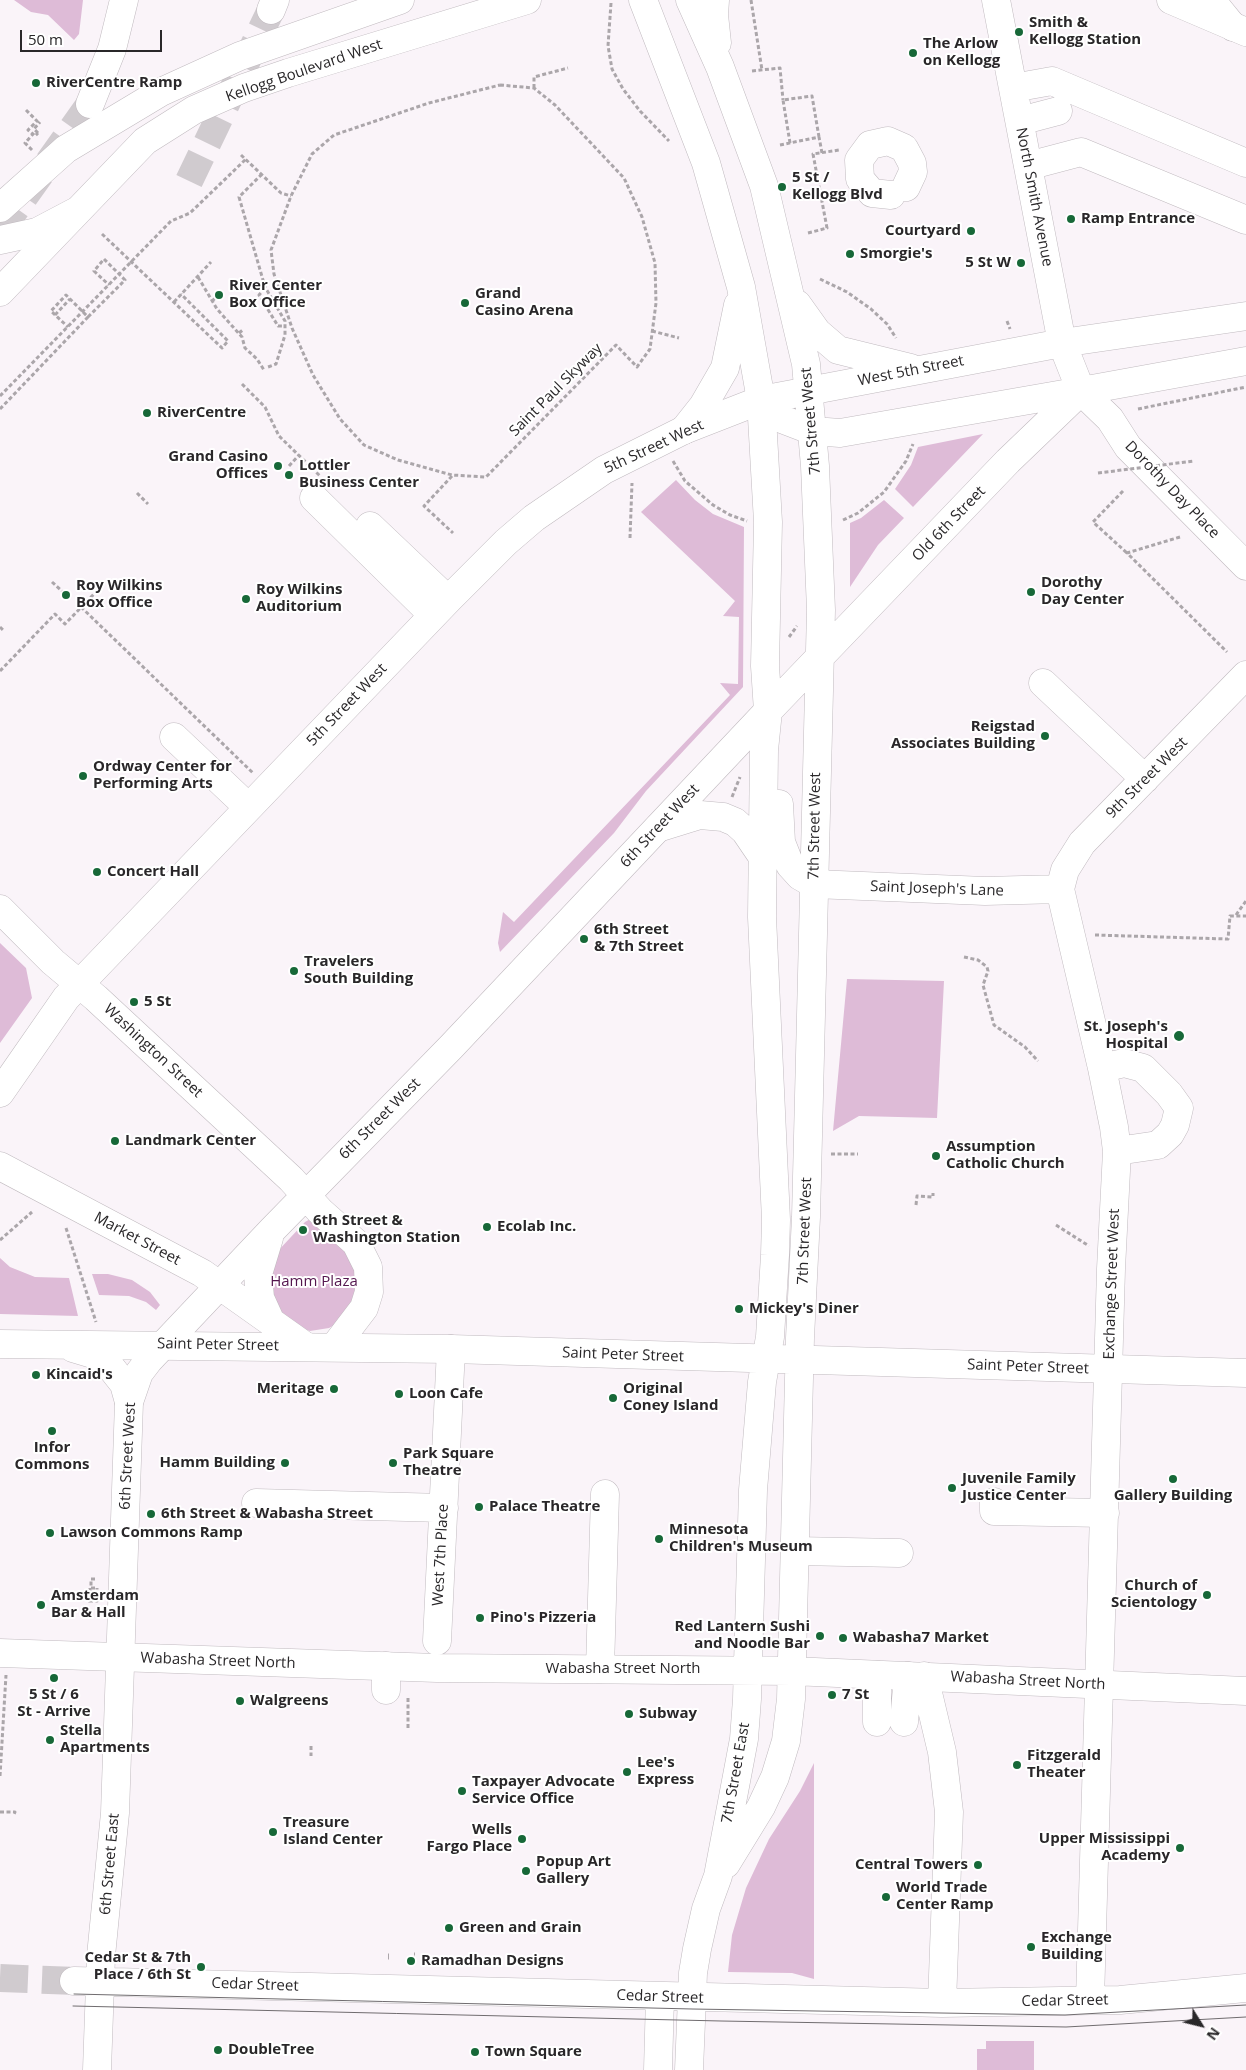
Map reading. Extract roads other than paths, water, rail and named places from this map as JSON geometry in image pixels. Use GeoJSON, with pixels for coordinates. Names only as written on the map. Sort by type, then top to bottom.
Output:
{"type":"FeatureCollection","features":[{"type":"Feature","properties":{"kind":"main road"},"geometry":{"type":"LineString","coordinates":[[90,104],[112,49],[124,0]]}},
{"type":"Feature","properties":{"kind":"main road"},"geometry":{"type":"LineString","coordinates":[[0,208],[66,149],[161,92],[240,56],[400,0]]}},
{"type":"Feature","properties":{"kind":"main road","name":"Kellogg Boulevard West"},"geometry":{"type":"LineString","coordinates":[[0,292],[145,141],[194,110],[244,88],[288,72],[527,0]]}},
{"type":"Feature","properties":{"kind":"main road","name":"7th Street West"},"geometry":{"type":"LineString","coordinates":[[643,0],[706,163],[741,287],[761,400],[768,522],[765,666],[768,711],[764,750],[762,927],[776,1220],[775,1264],[767,1360],[762,1382],[753,1490],[748,1670]]}},
{"type":"Feature","properties":{"kind":"main road","name":"7th Street West"},"geometry":{"type":"LineString","coordinates":[[690,0],[720,67],[764,186],[806,364],[813,431],[820,549],[820,659],[792,1671]]}},
{"type":"Feature","properties":{"kind":"main road"},"geometry":{"type":"LineString","coordinates":[[715,0],[714,15],[720,67]]}},
{"type":"Feature","properties":{"kind":"main road"},"geometry":{"type":"LineString","coordinates":[[1171,0],[1239,29]]}},
{"type":"Feature","properties":{"kind":"main road"},"geometry":{"type":"LineString","coordinates":[[1211,0],[1239,29]]}},
{"type":"Feature","properties":{"kind":"main road","name":"North Smith Avenue"},"geometry":{"type":"LineString","coordinates":[[1001,6],[1028,166],[1062,343],[1080,390]]}},
{"type":"Feature","properties":{"kind":"main road"},"geometry":{"type":"LineString","coordinates":[[1014,88],[1052,81],[1246,163]]}},
{"type":"Feature","properties":{"kind":"main road"},"geometry":{"type":"LineString","coordinates":[[1020,121],[1058,111]]}},
{"type":"Feature","properties":{"kind":"main road"},"geometry":{"type":"LineString","coordinates":[[888,141],[904,148],[912,163],[913,172],[898,191],[872,193],[860,179],[859,160],[870,145],[888,141]]}},
{"type":"Feature","properties":{"kind":"main road"},"geometry":{"type":"LineString","coordinates":[[1028,166],[1081,152],[1246,220]]}},
{"type":"Feature","properties":{"kind":"main road"},"geometry":{"type":"LineString","coordinates":[[0,240],[37,232],[75,212]]}},
{"type":"Feature","properties":{"kind":"main road"},"geometry":{"type":"LineString","coordinates":[[684,430],[703,406],[725,368],[741,287]]}},
{"type":"Feature","properties":{"kind":"main road"},"geometry":{"type":"LineString","coordinates":[[789,292],[816,332],[838,350],[915,370]]}},
{"type":"Feature","properties":{"kind":"main road","name":"West 5th Street"},"geometry":{"type":"LineString","coordinates":[[761,400],[1062,343],[1246,316]]}},
{"type":"Feature","properties":{"kind":"main road"},"geometry":{"type":"LineString","coordinates":[[761,400],[779,418],[813,431],[840,434],[1246,361]]}},
{"type":"Feature","properties":{"kind":"main road","name":"Dorothy Day Place"},"geometry":{"type":"LineString","coordinates":[[1080,390],[1110,419],[1128,447],[1246,566]]}},
{"type":"Feature","properties":{"kind":"main road","name":"Old 6th Street"},"geometry":{"type":"LineString","coordinates":[[820,659],[1008,461],[1080,390]]}},
{"type":"Feature","properties":{"kind":"main road","name":"5th Street West"},"geometry":{"type":"LineString","coordinates":[[0,1093],[66,998],[78,984],[440,607],[506,542],[567,494],[604,470],[684,430],[761,400]]}},
{"type":"Feature","properties":{"kind":"main road"},"geometry":{"type":"LineString","coordinates":[[314,498],[440,607]]}},
{"type":"Feature","properties":{"kind":"main road"},"geometry":{"type":"LineString","coordinates":[[370,526],[440,607]]}},
{"type":"Feature","properties":{"kind":"main road","name":"6th Street West"},"geometry":{"type":"LineString","coordinates":[[120,1657],[129,1402],[139,1373],[272,1230],[463,1034],[768,711],[820,659]]}},
{"type":"Feature","properties":{"kind":"main road","name":"9th Street West"},"geometry":{"type":"LineString","coordinates":[[1060,889],[1065,870],[1082,843],[1246,675]]}},
{"type":"Feature","properties":{"kind":"main road"},"geometry":{"type":"LineString","coordinates":[[1043,683],[1145,779]]}},
{"type":"Feature","properties":{"kind":"main road"},"geometry":{"type":"LineString","coordinates":[[174,737],[248,807]]}},
{"type":"Feature","properties":{"kind":"main road"},"geometry":{"type":"LineString","coordinates":[[764,750],[779,803],[781,842],[790,864],[800,876],[814,884]]}},
{"type":"Feature","properties":{"kind":"main road"},"geometry":{"type":"LineString","coordinates":[[658,828],[700,814],[723,817],[735,822],[745,831],[762,856]]}},
{"type":"Feature","properties":{"kind":"main road","name":"Saint Joseph's Lane"},"geometry":{"type":"LineString","coordinates":[[814,884],[985,891],[1060,889]]}},
{"type":"Feature","properties":{"kind":"main road","name":"Exchange Street West"},"geometry":{"type":"LineString","coordinates":[[1060,889],[1102,1068],[1117,1151],[1090,2000]]}},
{"type":"Feature","properties":{"kind":"main road","name":"Washington Street"},"geometry":{"type":"LineString","coordinates":[[0,909],[78,984],[291,1179],[306,1195]]}},
{"type":"Feature","properties":{"kind":"main road"},"geometry":{"type":"LineString","coordinates":[[1102,1068],[1124,1063],[1143,1068],[1169,1094],[1179,1108],[1175,1126],[1165,1140],[1150,1147],[1117,1151]]}},
{"type":"Feature","properties":{"kind":"main road","name":"Market Street"},"geometry":{"type":"LineString","coordinates":[[0,1166],[202,1273],[305,1346]]}},
{"type":"Feature","properties":{"kind":"main road"},"geometry":{"type":"LineString","coordinates":[[306,1195],[356,1243],[368,1267],[370,1285],[364,1308],[335,1346]]}},
{"type":"Feature","properties":{"kind":"main road","name":"Market Street"},"geometry":{"type":"LineString","coordinates":[[270,1320],[260,1298],[258,1274],[272,1230]]}},
{"type":"Feature","properties":{"kind":"main road","name":"Saint Peter Street"},"geometry":{"type":"LineString","coordinates":[[0,1344],[335,1346],[1246,1373]]}},
{"type":"Feature","properties":{"kind":"main road"},"geometry":{"type":"LineString","coordinates":[[62,1344],[93,1354],[114,1370],[124,1384],[129,1402]]}},
{"type":"Feature","properties":{"kind":"main road","name":"West 7th Place"},"geometry":{"type":"LineString","coordinates":[[437,1641],[451,1349]]}},
{"type":"Feature","properties":{"kind":"main road"},"geometry":{"type":"LineString","coordinates":[[600,1669],[605,1494]]}},
{"type":"Feature","properties":{"kind":"main road"},"geometry":{"type":"LineString","coordinates":[[994,1502],[994,1511],[1105,1513]]}},
{"type":"Feature","properties":{"kind":"main road"},"geometry":{"type":"LineString","coordinates":[[256,1503],[444,1508]]}},
{"type":"Feature","properties":{"kind":"main road"},"geometry":{"type":"LineString","coordinates":[[795,1551],[899,1553]]}},
{"type":"Feature","properties":{"kind":"main road","name":"Wabasha Street North"},"geometry":{"type":"LineString","coordinates":[[3,1663],[120,1657],[393,1682],[600,1669],[748,1670],[1246,1691]]}},
{"type":"Feature","properties":{"kind":"main road","name":"6th Street East"},"geometry":{"type":"LineString","coordinates":[[97,2070],[87,1980],[115,1813],[120,1657]]}},
{"type":"Feature","properties":{"kind":"main road","name":"7th Street East"},"geometry":{"type":"LineString","coordinates":[[689,2070],[692,1998],[697,1949],[706,1909],[718,1876],[744,1739],[748,1670]]}},
{"type":"Feature","properties":{"kind":"main road","name":"7th Street East"},"geometry":{"type":"LineString","coordinates":[[718,1876],[761,1808],[775,1777],[786,1741],[792,1671]]}},
{"type":"Feature","properties":{"kind":"main road"},"geometry":{"type":"LineString","coordinates":[[877,1674],[877,1722]]}},
{"type":"Feature","properties":{"kind":"main road"},"geometry":{"type":"LineString","coordinates":[[904,1722],[916,1676]]}},
{"type":"Feature","properties":{"kind":"main road"},"geometry":{"type":"LineString","coordinates":[[916,1676],[942,1752],[949,1812],[942,2004]]}},
{"type":"Feature","properties":{"kind":"main road","name":"Cedar Street"},"geometry":{"type":"LineString","coordinates":[[87,1980],[692,1998],[877,1991],[942,2004],[1120,2000],[1246,1988]]}},
{"type":"Feature","properties":{"kind":"main road"},"geometry":{"type":"LineString","coordinates":[[658,2070],[660,1997]]}},
{"type":"Feature","properties":{"kind":"tunnel"},"geometry":{"type":"LineString","coordinates":[[189,181],[271,10]]}},
{"type":"Feature","properties":{"kind":"tunnel"},"geometry":{"type":"LineString","coordinates":[[0,231],[90,104]]}},
{"type":"Feature","properties":{"kind":"tunnel"},"geometry":{"type":"LineString","coordinates":[[0,1978],[74,1981]]}},
{"type":"Feature","properties":{"kind":"tram line"},"geometry":{"type":"LineString","coordinates":[[74,1994],[692,2009],[1065,2015],[1246,2005]]}},
{"type":"Feature","properties":{"kind":"tram line"},"geometry":{"type":"LineString","coordinates":[[73,2006],[1066,2027],[1246,2017]]}},
{"type":"Feature","properties":{"kind":"place","name":"Smith & Kellogg Station"},"geometry":{"type":"Point","coordinates":[1019,32]}},
{"type":"Feature","properties":{"kind":"place","name":"The Arlow on Kellogg"},"geometry":{"type":"Point","coordinates":[913,53]}},
{"type":"Feature","properties":{"kind":"place","name":"RiverCentre Ramp"},"geometry":{"type":"Point","coordinates":[36,83]}},
{"type":"Feature","properties":{"kind":"place","name":"5 St / Kellogg Blvd"},"geometry":{"type":"Point","coordinates":[782,187]}},
{"type":"Feature","properties":{"kind":"place","name":"Ramp Entrance"},"geometry":{"type":"Point","coordinates":[1071,219]}},
{"type":"Feature","properties":{"kind":"place","name":"Courtyard"},"geometry":{"type":"Point","coordinates":[971,231]}},
{"type":"Feature","properties":{"kind":"place","name":"Smorgie's"},"geometry":{"type":"Point","coordinates":[850,254]}},
{"type":"Feature","properties":{"kind":"place","name":"5 St W"},"geometry":{"type":"Point","coordinates":[1021,263]}},
{"type":"Feature","properties":{"kind":"place","name":"River Center Box Office"},"geometry":{"type":"Point","coordinates":[219,295]}},
{"type":"Feature","properties":{"kind":"place","name":"Grand Casino Arena"},"geometry":{"type":"Point","coordinates":[465,303]}},
{"type":"Feature","properties":{"kind":"place","name":"RiverCentre"},"geometry":{"type":"Point","coordinates":[147,413]}},
{"type":"Feature","properties":{"kind":"place","name":"Grand Casino Offices"},"geometry":{"type":"Point","coordinates":[278,466]}},
{"type":"Feature","properties":{"kind":"place","name":"Lottler Business Center"},"geometry":{"type":"Point","coordinates":[289,475]}},
{"type":"Feature","properties":{"kind":"place","name":"Dorothy Day Center"},"geometry":{"type":"Point","coordinates":[1031,592]}},
{"type":"Feature","properties":{"kind":"place","name":"Roy Wilkins Box Office"},"geometry":{"type":"Point","coordinates":[66,595]}},
{"type":"Feature","properties":{"kind":"place","name":"Roy Wilkins Auditorium"},"geometry":{"type":"Point","coordinates":[246,599]}},
{"type":"Feature","properties":{"kind":"place","name":"Reigstad Associates Building"},"geometry":{"type":"Point","coordinates":[1045,736]}},
{"type":"Feature","properties":{"kind":"place","name":"Ordway Center for Performing Arts"},"geometry":{"type":"Point","coordinates":[83,776]}},
{"type":"Feature","properties":{"kind":"place","name":"Concert Hall"},"geometry":{"type":"Point","coordinates":[97,872]}},
{"type":"Feature","properties":{"kind":"place","name":"6th Street & 7th Street"},"geometry":{"type":"Point","coordinates":[584,939]}},
{"type":"Feature","properties":{"kind":"place","name":"Travelers South Building"},"geometry":{"type":"Point","coordinates":[294,971]}},
{"type":"Feature","properties":{"kind":"place","name":"5 St"},"geometry":{"type":"Point","coordinates":[134,1002]}},
{"type":"Feature","properties":{"kind":"place","name":"St. Joseph's Hospital"},"geometry":{"type":"Point","coordinates":[1179,1036]}},
{"type":"Feature","properties":{"kind":"place","name":"Landmark Center"},"geometry":{"type":"Point","coordinates":[115,1141]}},
{"type":"Feature","properties":{"kind":"place","name":"Assumption Catholic Church"},"geometry":{"type":"Point","coordinates":[936,1156]}},
{"type":"Feature","properties":{"kind":"place","name":"Ecolab Inc."},"geometry":{"type":"Point","coordinates":[487,1227]}},
{"type":"Feature","properties":{"kind":"place","name":"6th Street & Washington Station"},"geometry":{"type":"Point","coordinates":[303,1230]}},
{"type":"Feature","properties":{"kind":"place","name":"Mickey's Diner"},"geometry":{"type":"Point","coordinates":[739,1309]}},
{"type":"Feature","properties":{"kind":"place","name":"Kincaid's"},"geometry":{"type":"Point","coordinates":[36,1375]}},
{"type":"Feature","properties":{"kind":"place","name":"Meritage"},"geometry":{"type":"Point","coordinates":[334,1389]}},
{"type":"Feature","properties":{"kind":"place","name":"Loon Cafe"},"geometry":{"type":"Point","coordinates":[399,1394]}},
{"type":"Feature","properties":{"kind":"place","name":"Original Coney Island"},"geometry":{"type":"Point","coordinates":[613,1398]}},
{"type":"Feature","properties":{"kind":"place","name":"Infor Commons"},"geometry":{"type":"Point","coordinates":[52,1431]}},
{"type":"Feature","properties":{"kind":"place","name":"Hamm Building"},"geometry":{"type":"Point","coordinates":[285,1463]}},
{"type":"Feature","properties":{"kind":"place","name":"Park Square Theatre"},"geometry":{"type":"Point","coordinates":[393,1463]}},
{"type":"Feature","properties":{"kind":"place","name":"Gallery Building"},"geometry":{"type":"Point","coordinates":[1173,1479]}},
{"type":"Feature","properties":{"kind":"place","name":"Juvenile Family Justice Center"},"geometry":{"type":"Point","coordinates":[952,1488]}},
{"type":"Feature","properties":{"kind":"place","name":"Palace Theatre"},"geometry":{"type":"Point","coordinates":[479,1507]}},
{"type":"Feature","properties":{"kind":"place","name":"6th Street & Wabasha Street"},"geometry":{"type":"Point","coordinates":[151,1514]}},
{"type":"Feature","properties":{"kind":"place","name":"Lawson Commons Ramp"},"geometry":{"type":"Point","coordinates":[50,1533]}},
{"type":"Feature","properties":{"kind":"place","name":"Minnesota Children's Museum"},"geometry":{"type":"Point","coordinates":[659,1539]}},
{"type":"Feature","properties":{"kind":"place","name":"Church of Scientology"},"geometry":{"type":"Point","coordinates":[1207,1595]}},
{"type":"Feature","properties":{"kind":"place","name":"Amsterdam Bar & Hall"},"geometry":{"type":"Point","coordinates":[41,1605]}},
{"type":"Feature","properties":{"kind":"place","name":"Pino's Pizzeria"},"geometry":{"type":"Point","coordinates":[480,1618]}},
{"type":"Feature","properties":{"kind":"place","name":"Red Lantern Sushi and Noodle Bar"},"geometry":{"type":"Point","coordinates":[820,1636]}},
{"type":"Feature","properties":{"kind":"place","name":"Wabasha7 Market"},"geometry":{"type":"Point","coordinates":[843,1638]}},
{"type":"Feature","properties":{"kind":"place","name":"5 St / 6 St - Arrive"},"geometry":{"type":"Point","coordinates":[54,1678]}},
{"type":"Feature","properties":{"kind":"place","name":"7 St"},"geometry":{"type":"Point","coordinates":[832,1695]}},
{"type":"Feature","properties":{"kind":"place","name":"Walgreens"},"geometry":{"type":"Point","coordinates":[240,1701]}},
{"type":"Feature","properties":{"kind":"place","name":"Subway"},"geometry":{"type":"Point","coordinates":[629,1714]}},
{"type":"Feature","properties":{"kind":"place","name":"Stella Apartments"},"geometry":{"type":"Point","coordinates":[50,1740]}},
{"type":"Feature","properties":{"kind":"place","name":"Fitzgerald Theater"},"geometry":{"type":"Point","coordinates":[1017,1765]}},
{"type":"Feature","properties":{"kind":"place","name":"Lee's Express"},"geometry":{"type":"Point","coordinates":[627,1772]}},
{"type":"Feature","properties":{"kind":"place","name":"Taxpayer Advocate Service Office"},"geometry":{"type":"Point","coordinates":[462,1791]}},
{"type":"Feature","properties":{"kind":"place","name":"Treasure Island Center"},"geometry":{"type":"Point","coordinates":[273,1832]}},
{"type":"Feature","properties":{"kind":"place","name":"Wells Fargo Place"},"geometry":{"type":"Point","coordinates":[522,1839]}},
{"type":"Feature","properties":{"kind":"place","name":"Upper Mississippi Academy"},"geometry":{"type":"Point","coordinates":[1180,1848]}},
{"type":"Feature","properties":{"kind":"place","name":"Central Towers"},"geometry":{"type":"Point","coordinates":[978,1865]}},
{"type":"Feature","properties":{"kind":"place","name":"Popup Art Gallery"},"geometry":{"type":"Point","coordinates":[526,1871]}},
{"type":"Feature","properties":{"kind":"place","name":"World Trade Center Ramp"},"geometry":{"type":"Point","coordinates":[886,1897]}},
{"type":"Feature","properties":{"kind":"place","name":"Green and Grain"},"geometry":{"type":"Point","coordinates":[449,1928]}},
{"type":"Feature","properties":{"kind":"place","name":"Exchange Building"},"geometry":{"type":"Point","coordinates":[1031,1947]}},
{"type":"Feature","properties":{"kind":"place","name":"Ramadhan Designs"},"geometry":{"type":"Point","coordinates":[411,1961]}},
{"type":"Feature","properties":{"kind":"place","name":"Cedar St & 7th Place / 6th St"},"geometry":{"type":"Point","coordinates":[201,1967]}},
{"type":"Feature","properties":{"kind":"place","name":"DoubleTree"},"geometry":{"type":"Point","coordinates":[218,2050]}},
{"type":"Feature","properties":{"kind":"place","name":"Town Square"},"geometry":{"type":"Point","coordinates":[475,2052]}},
{"type":"Feature","properties":{"kind":"park label","name":"Hamm Plaza"},"geometry":{"type":"Point","coordinates":[314,1282]}}]}
